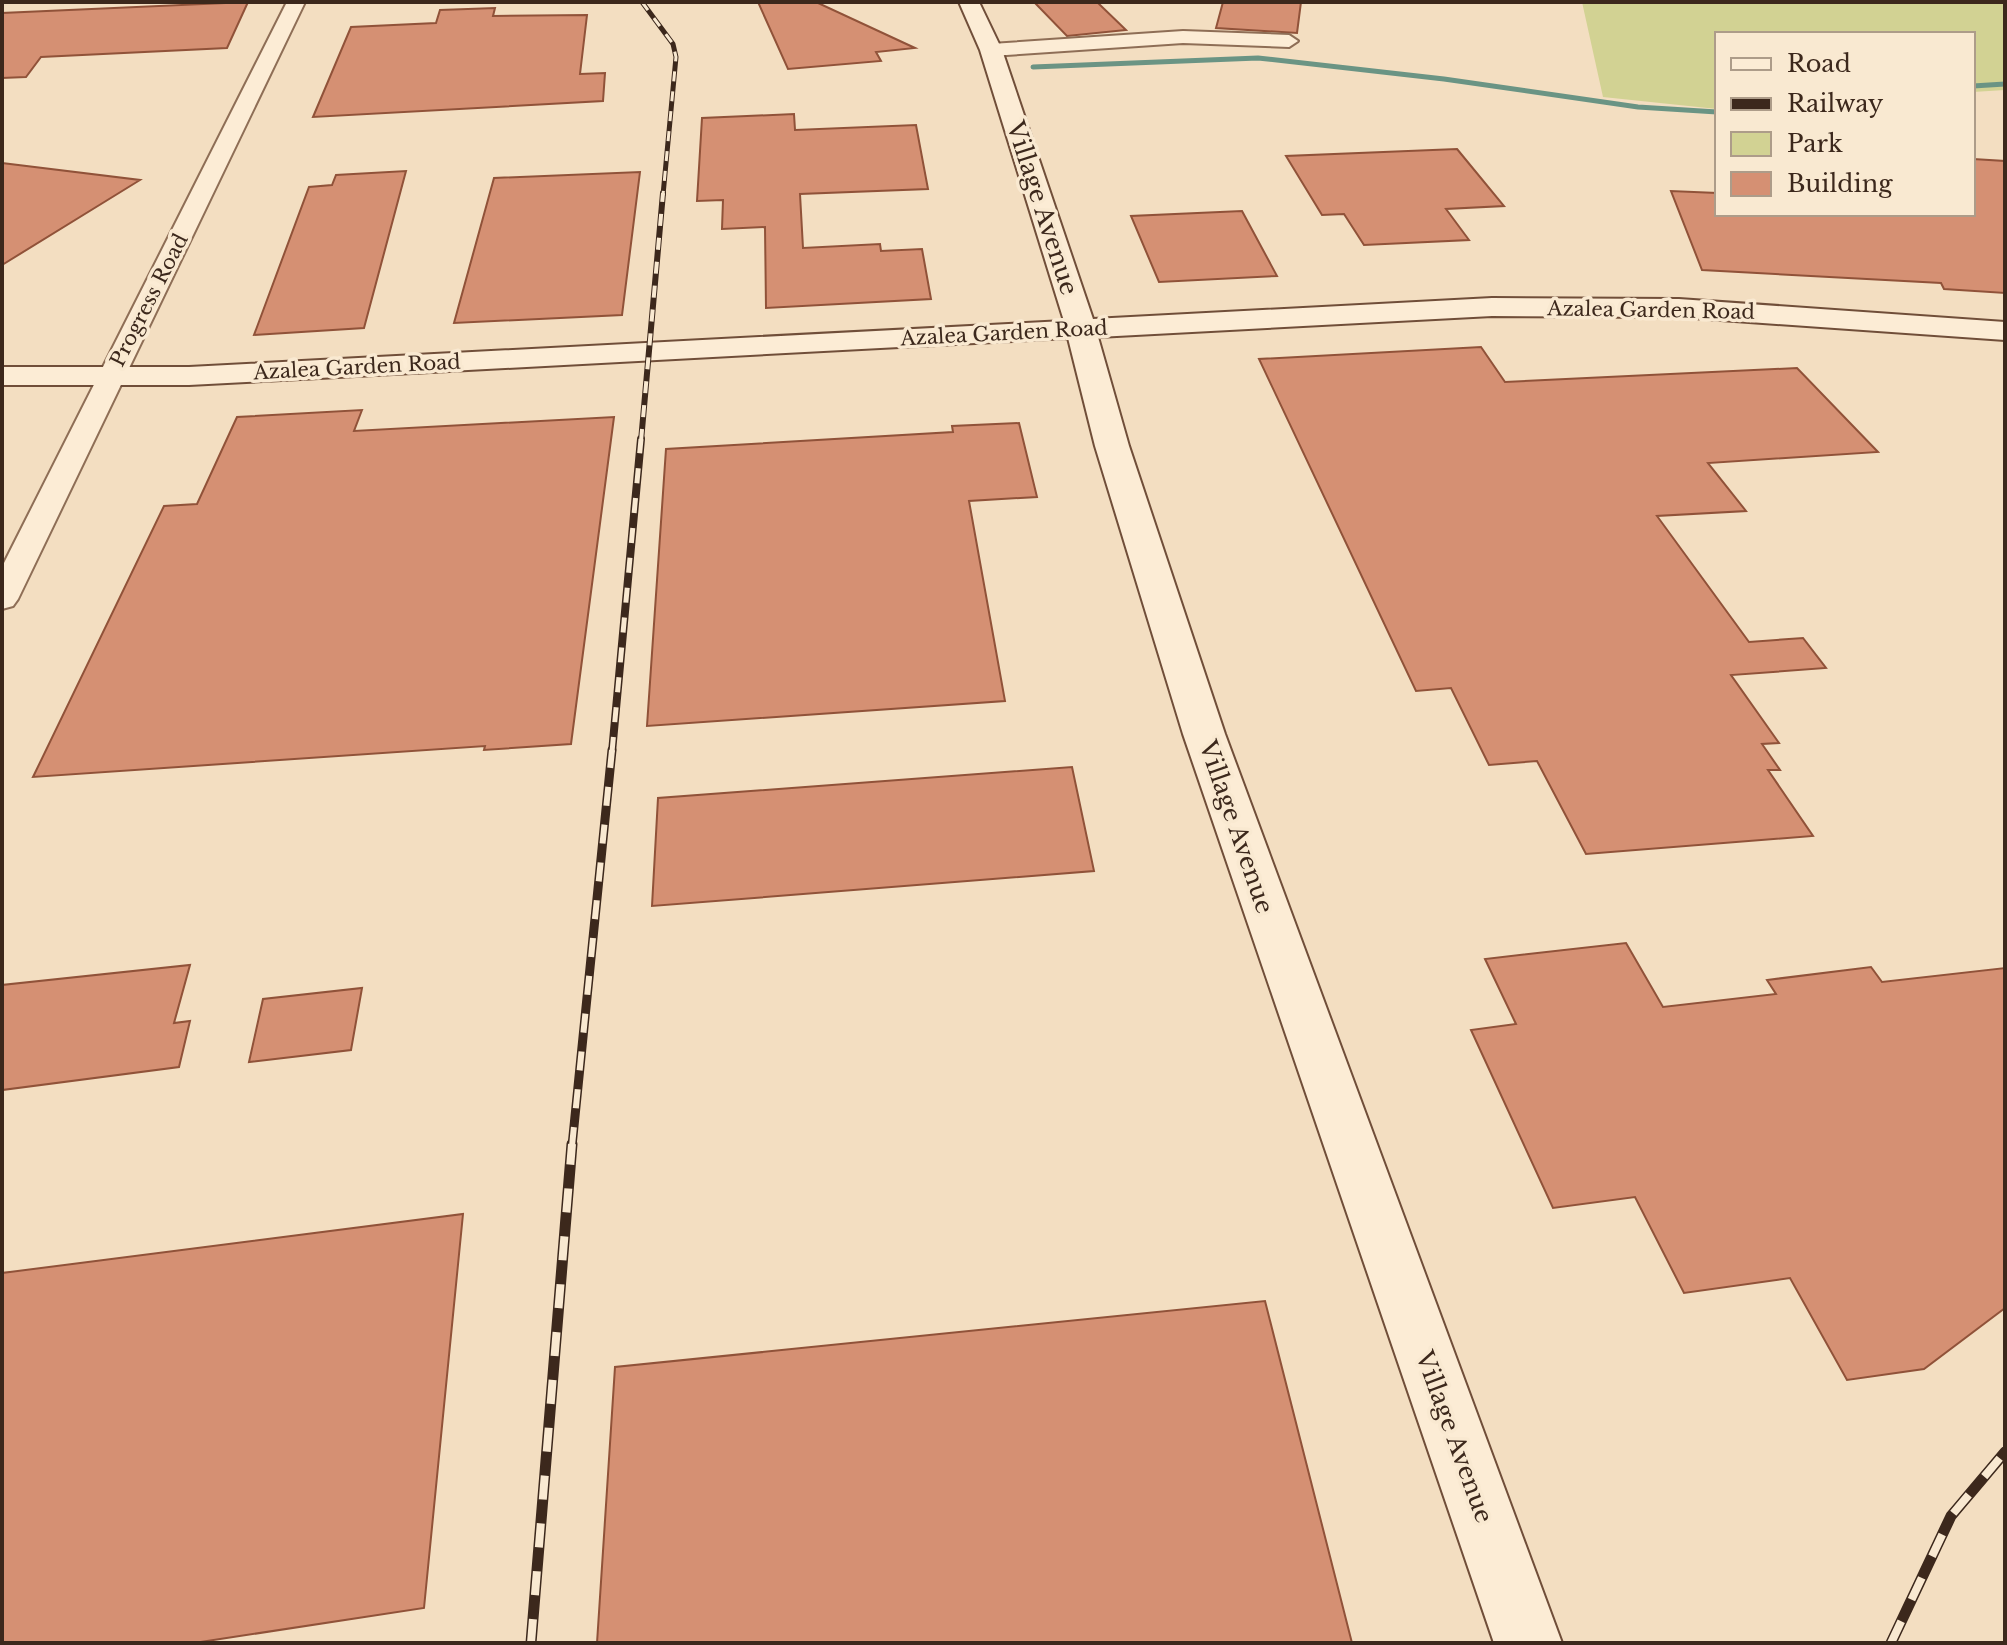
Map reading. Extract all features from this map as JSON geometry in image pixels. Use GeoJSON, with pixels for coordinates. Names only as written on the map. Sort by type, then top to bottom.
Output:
{"type":"FeatureCollection","features":[{"type":"Feature","properties":{"kind":"street","name":"Progress Road"},"geometry":{"type":"LineString","coordinates":[[2,599],[296,2]]}},
{"type":"Feature","properties":{"kind":"street","name":"Village Avenue"},"geometry":{"type":"LineString","coordinates":[[969,2],[991,50],[1081,329],[1112,446],[1209,748],[1315,1055],[1528,1643]]}},
{"type":"Feature","properties":{"kind":"street"},"geometry":{"type":"LineString","coordinates":[[991,50],[1183,37],[1289,41]]}},
{"type":"Feature","properties":{"kind":"street","name":"Azalea Garden Road"},"geometry":{"type":"LineString","coordinates":[[2,376],[110,378],[1404,311],[1581,306],[1780,313],[2005,331]]}},
{"type":"Feature","properties":{"kind":"green space"},"geometry":{"type":"Polygon","coordinates":[[[1582,2],[2005,2],[2005,90],[1975,92],[1975,32],[1715,32],[1715,109],[1603,97],[1582,2]]]}},
{"type":"Feature","properties":{"kind":"building"},"geometry":{"type":"Polygon","coordinates":[[[248,2],[227,48],[41,57],[26,77],[2,78],[2,13],[248,2]]]}},
{"type":"Feature","properties":{"kind":"building"},"geometry":{"type":"Polygon","coordinates":[[[758,2],[816,2],[915,48],[876,52],[881,61],[788,69],[758,2]]]}},
{"type":"Feature","properties":{"kind":"building"},"geometry":{"type":"Polygon","coordinates":[[[1034,2],[1097,2],[1126,30],[1067,36],[1034,2]]]}},
{"type":"Feature","properties":{"kind":"building"},"geometry":{"type":"Polygon","coordinates":[[[1223,2],[1301,2],[1297,33],[1216,28],[1223,2]]]}},
{"type":"Feature","properties":{"kind":"building"},"geometry":{"type":"Polygon","coordinates":[[[495,8],[493,16],[587,15],[580,74],[605,73],[603,101],[313,117],[351,27],[436,23],[440,10],[495,8]]]}},
{"type":"Feature","properties":{"kind":"building"},"geometry":{"type":"Polygon","coordinates":[[[794,114],[795,130],[916,125],[928,189],[800,194],[803,248],[880,244],[881,251],[922,249],[931,299],[766,308],[765,227],[722,229],[723,200],[697,201],[702,118],[794,114]]]}},
{"type":"Feature","properties":{"kind":"building"},"geometry":{"type":"Polygon","coordinates":[[[1457,149],[1504,206],[1446,209],[1469,240],[1364,245],[1344,214],[1322,215],[1286,156],[1457,149]]]}},
{"type":"Feature","properties":{"kind":"building"},"geometry":{"type":"Polygon","coordinates":[[[1975,159],[2005,161],[2005,293],[1944,289],[1941,283],[1702,270],[1671,191],[1715,193],[1715,216],[1975,216],[1975,159]]]}},
{"type":"Feature","properties":{"kind":"building"},"geometry":{"type":"Polygon","coordinates":[[[2,163],[140,180],[2,265],[2,163]]]}},
{"type":"Feature","properties":{"kind":"building"},"geometry":{"type":"Polygon","coordinates":[[[406,171],[364,328],[254,335],[309,187],[332,185],[336,175],[406,171]]]}},
{"type":"Feature","properties":{"kind":"building"},"geometry":{"type":"Polygon","coordinates":[[[640,172],[622,315],[454,323],[494,178],[640,172]]]}},
{"type":"Feature","properties":{"kind":"building"},"geometry":{"type":"Polygon","coordinates":[[[1242,211],[1277,276],[1159,282],[1131,216],[1242,211]]]}},
{"type":"Feature","properties":{"kind":"building"},"geometry":{"type":"Polygon","coordinates":[[[1481,347],[1505,382],[1797,368],[1878,452],[1708,463],[1746,511],[1657,516],[1749,642],[1803,638],[1826,668],[1731,675],[1779,743],[1762,744],[1780,770],[1768,770],[1813,836],[1586,854],[1537,761],[1489,765],[1451,688],[1416,691],[1259,359],[1481,347]]]}},
{"type":"Feature","properties":{"kind":"building"},"geometry":{"type":"Polygon","coordinates":[[[362,410],[354,431],[614,417],[571,744],[484,750],[485,746],[33,777],[164,506],[197,504],[237,417],[362,410]]]}},
{"type":"Feature","properties":{"kind":"building"},"geometry":{"type":"Polygon","coordinates":[[[1019,423],[1037,497],[969,501],[1005,701],[647,726],[666,449],[953,432],[952,426],[1019,423]]]}},
{"type":"Feature","properties":{"kind":"building"},"geometry":{"type":"Polygon","coordinates":[[[1072,767],[1094,871],[652,906],[658,798],[1072,767]]]}},
{"type":"Feature","properties":{"kind":"building"},"geometry":{"type":"Polygon","coordinates":[[[1626,943],[1663,1007],[1776,994],[1767,980],[1871,967],[1882,982],[2005,968],[2005,1308],[1924,1369],[1847,1380],[1790,1278],[1684,1293],[1635,1197],[1553,1208],[1471,1030],[1516,1024],[1485,959],[1626,943]]]}},
{"type":"Feature","properties":{"kind":"building"},"geometry":{"type":"Polygon","coordinates":[[[190,965],[174,1023],[190,1021],[179,1067],[2,1090],[2,985],[190,965]]]}},
{"type":"Feature","properties":{"kind":"building"},"geometry":{"type":"Polygon","coordinates":[[[362,988],[351,1050],[249,1062],[263,999],[362,988]]]}},
{"type":"Feature","properties":{"kind":"building"},"geometry":{"type":"Polygon","coordinates":[[[463,1214],[424,1608],[194,1643],[2,1643],[2,1273],[463,1214]]]}},
{"type":"Feature","properties":{"kind":"building"},"geometry":{"type":"Polygon","coordinates":[[[1265,1301],[1352,1643],[597,1643],[615,1367],[1265,1301]]]}},
{"type":"Feature","properties":{"kind":"waterway"},"geometry":{"type":"LineString","coordinates":[[1033,67],[1258,58],[1444,79],[1638,107],[1715,112]]}},
{"type":"Feature","properties":{"kind":"waterway"},"geometry":{"type":"LineString","coordinates":[[1975,86],[2005,84]]}},
{"type":"Feature","properties":{"kind":"railway"},"geometry":{"type":"LineString","coordinates":[[642,2],[673,44],[676,57],[663,195]]}},
{"type":"Feature","properties":{"kind":"railway"},"geometry":{"type":"LineString","coordinates":[[641,441],[663,193]]}},
{"type":"Feature","properties":{"kind":"railway"},"geometry":{"type":"LineString","coordinates":[[612,752],[641,439]]}},
{"type":"Feature","properties":{"kind":"railway"},"geometry":{"type":"LineString","coordinates":[[572,1146],[612,750]]}},
{"type":"Feature","properties":{"kind":"railway"},"geometry":{"type":"LineString","coordinates":[[531,1643],[572,1144]]}},
{"type":"Feature","properties":{"kind":"railway"},"geometry":{"type":"LineString","coordinates":[[1891,1643],[1951,1516],[2005,1452]]}}]}
